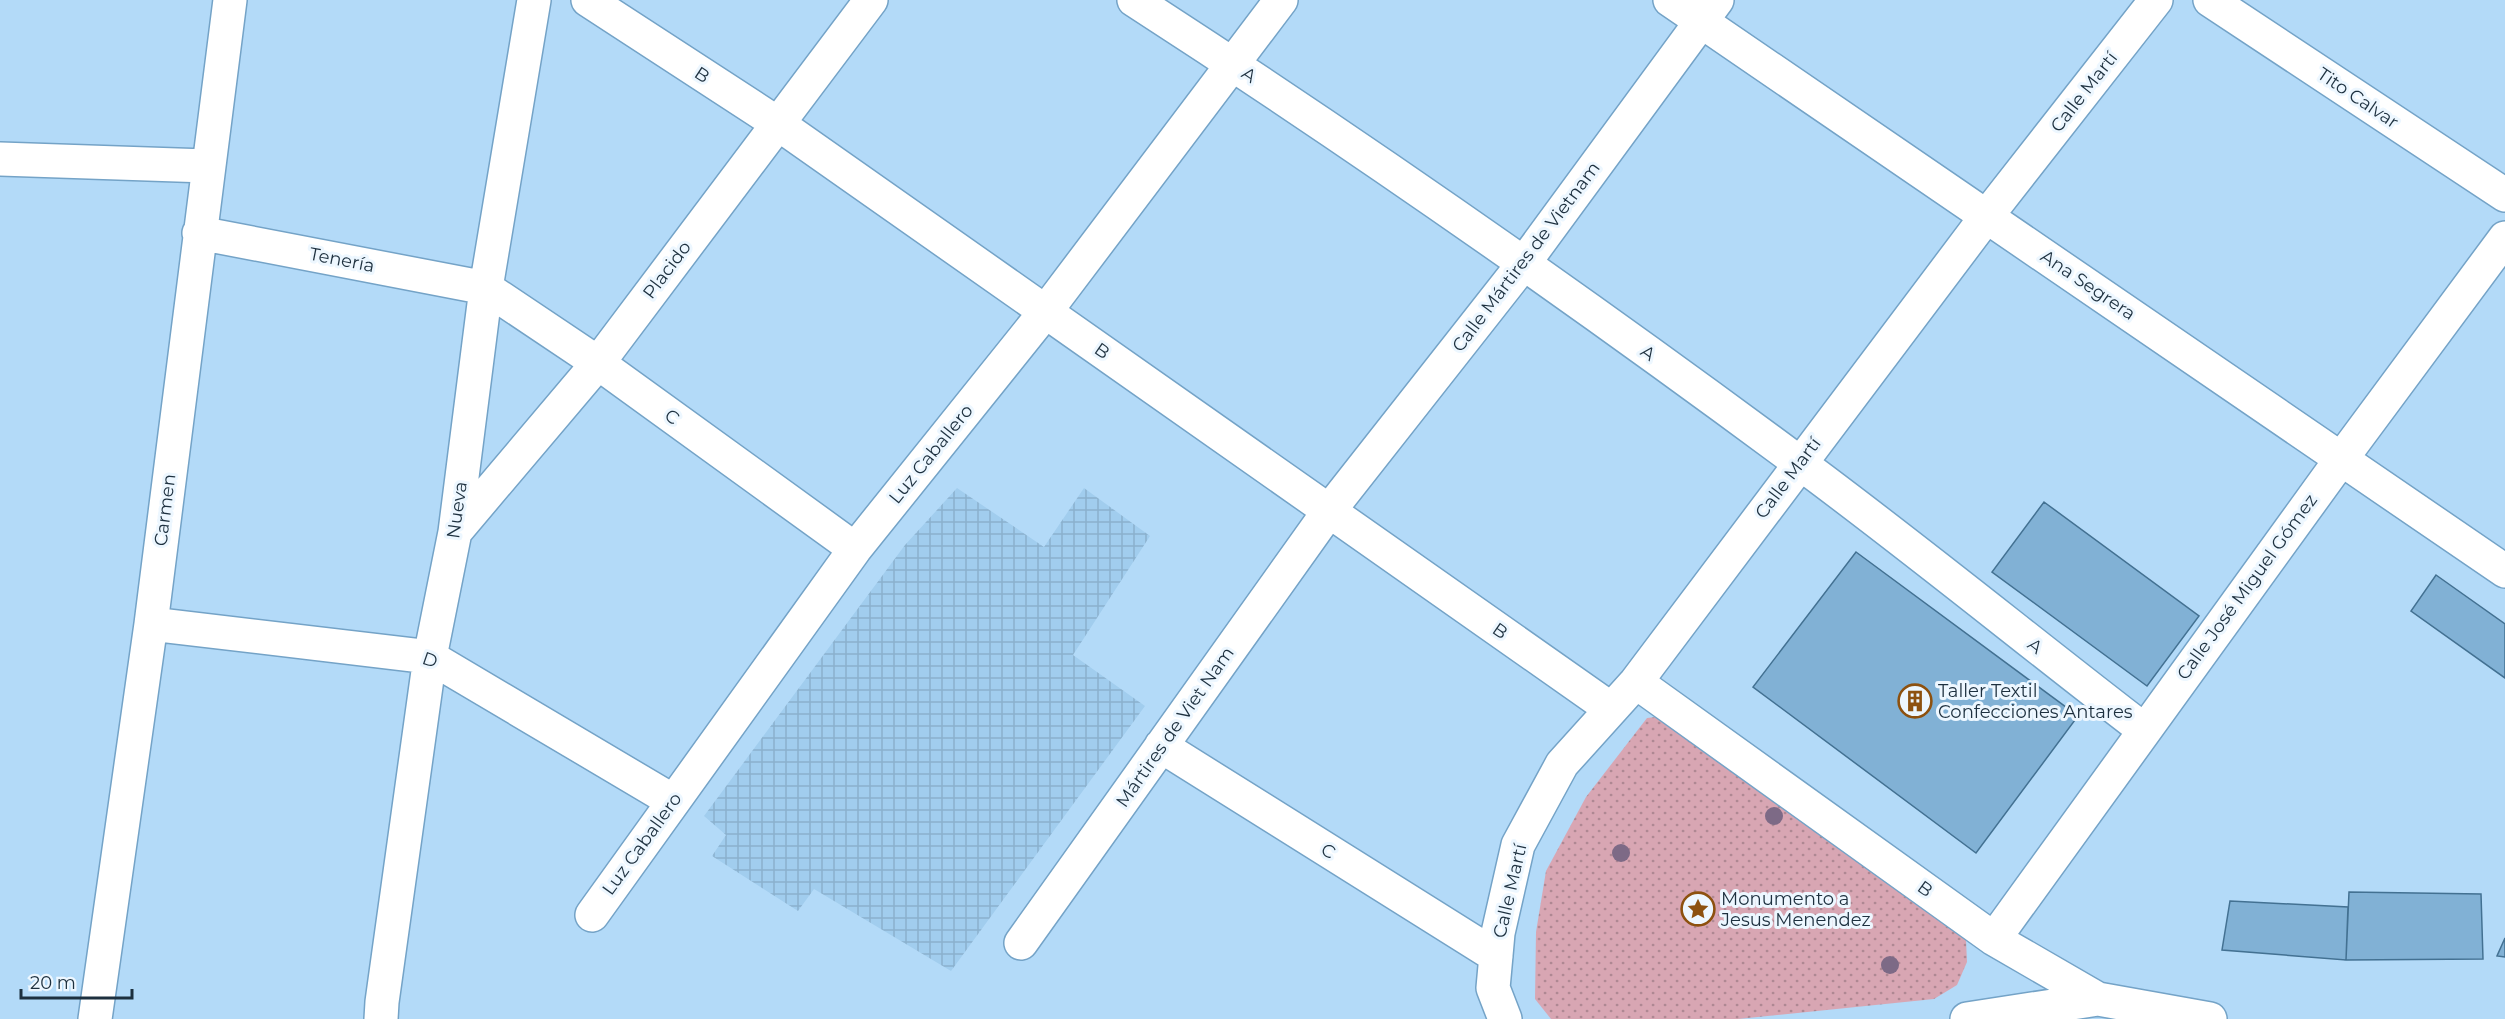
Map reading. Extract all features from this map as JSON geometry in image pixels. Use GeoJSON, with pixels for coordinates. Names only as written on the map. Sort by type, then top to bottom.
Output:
{"type":"FeatureCollection","features":[{"type":"Feature","properties":{"kind":"street","name":"Carmen"},"geometry":{"type":"LineString","coordinates":[[95,1019],[151,624],[207,166],[230,0]]}},
{"type":"Feature","properties":{"kind":"street","name":"Nueva"},"geometry":{"type":"LineString","coordinates":[[381,1019],[430,657],[454,532],[486,288],[534,0]]}},
{"type":"Feature","properties":{"kind":"street","name":"B"},"geometry":{"type":"LineString","coordinates":[[588,0],[777,123],[1611,709]]}},
{"type":"Feature","properties":{"kind":"street","name":"Placido"},"geometry":{"type":"LineString","coordinates":[[454,532],[598,363],[871,0]]}},
{"type":"Feature","properties":{"kind":"street","name":"A"},"geometry":{"type":"LineString","coordinates":[[1134,0],[1233,64],[1524,263],[1799,463],[2144,730]]}},
{"type":"Feature","properties":{"kind":"street","name":"Luz Caballero"},"geometry":{"type":"LineString","coordinates":[[592,915],[855,549],[1046,311],[1281,0]]}},
{"type":"Feature","properties":{"kind":"street","name":"Ana Segrera"},"geometry":{"type":"LineString","coordinates":[[1671,0],[1709,10],[1986,216],[2505,571]]}},
{"type":"Feature","properties":{"kind":"street","name":"Calle Martí"},"geometry":{"type":"LineString","coordinates":[[1505,1019],[1493,988],[1498,933],[1518,845],[1562,764],[1636,681],[1986,216],[2156,0]]}},
{"type":"Feature","properties":{"kind":"street","name":"Tito Calvar"},"geometry":{"type":"LineString","coordinates":[[2210,0],[2505,195]]}},
{"type":"Feature","properties":{"kind":"street","name":"Calle Mártires de Vietnam"},"geometry":{"type":"LineString","coordinates":[[1329,511],[1524,263],[1709,10]]}},
{"type":"Feature","properties":{"kind":"street"},"geometry":{"type":"LineString","coordinates":[[0,159],[207,166]]}},
{"type":"Feature","properties":{"kind":"street","name":"Tenería"},"geometry":{"type":"LineString","coordinates":[[199,233],[486,288]]}},
{"type":"Feature","properties":{"kind":"street","name":"Calle José Miguel Gómez"},"geometry":{"type":"LineString","coordinates":[[1994,939],[2342,458],[2505,238]]}},
{"type":"Feature","properties":{"kind":"street","name":"C"},"geometry":{"type":"LineString","coordinates":[[486,288],[598,363],[855,549]]}},
{"type":"Feature","properties":{"kind":"street","name":"Mártires de Viet Nam"},"geometry":{"type":"LineString","coordinates":[[1021,942],[1329,511]]}},
{"type":"Feature","properties":{"kind":"street","name":"D"},"geometry":{"type":"LineString","coordinates":[[151,624],[430,657],[673,801]]}},
{"type":"Feature","properties":{"kind":"street","name":"B"},"geometry":{"type":"LineString","coordinates":[[1636,681],[1994,939],[2098,999],[2210,1019]]}},
{"type":"Feature","properties":{"kind":"street","name":"C"},"geometry":{"type":"LineString","coordinates":[[1161,746],[1496,956]]}},
{"type":"Feature","properties":{"kind":"street"},"geometry":{"type":"LineString","coordinates":[[1967,1019],[2098,999]]}},
{"type":"Feature","properties":{"kind":"shaded area"},"geometry":{"type":"Polygon","coordinates":[[[957,488],[1044,547],[1084,488],[1150,536],[1073,655],[1145,706],[951,971],[814,889],[798,911],[712,856],[726,835],[704,816],[905,545],[957,488]]]}},
{"type":"Feature","properties":{"kind":"shaded area"},"geometry":{"type":"Polygon","coordinates":[[[1665,716],[1940,910],[1966,940],[1967,962],[1957,985],[1934,999],[1738,1019],[1551,1019],[1535,999],[1536,932],[1546,871],[1586,797],[1647,718],[1665,716]]]}},
{"type":"Feature","properties":{"kind":"building"},"geometry":{"type":"Polygon","coordinates":[[[2044,502],[2199,616],[2147,686],[1992,572],[2044,502]]]}},
{"type":"Feature","properties":{"kind":"building","name":"Taller Textil Confecciones Antares"},"geometry":{"type":"Polygon","coordinates":[[[1856,552],[2078,716],[1976,853],[1753,687],[1856,552]]]}},
{"type":"Feature","properties":{"kind":"building"},"geometry":{"type":"Polygon","coordinates":[[[2436,575],[2505,624],[2505,678],[2411,611],[2436,575]]]}},
{"type":"Feature","properties":{"kind":"building"},"geometry":{"type":"Polygon","coordinates":[[[2349,892],[2481,894],[2483,959],[2346,960],[2349,892]]]}},
{"type":"Feature","properties":{"kind":"building"},"geometry":{"type":"Polygon","coordinates":[[[2230,901],[2348,907],[2346,960],[2222,950],[2230,901]]]}},
{"type":"Feature","properties":{"kind":"building"},"geometry":{"type":"Polygon","coordinates":[[[2505,938],[2505,957],[2497,956],[2505,938]]]}},
{"type":"Feature","properties":{"kind":"place","name":"Taller Textil Confecciones Antares"},"geometry":{"type":"Point","coordinates":[1915,701]}},
{"type":"Feature","properties":{"kind":"place","name":"Monumento a Jesus Menendez"},"geometry":{"type":"Point","coordinates":[1698,909]}}]}
